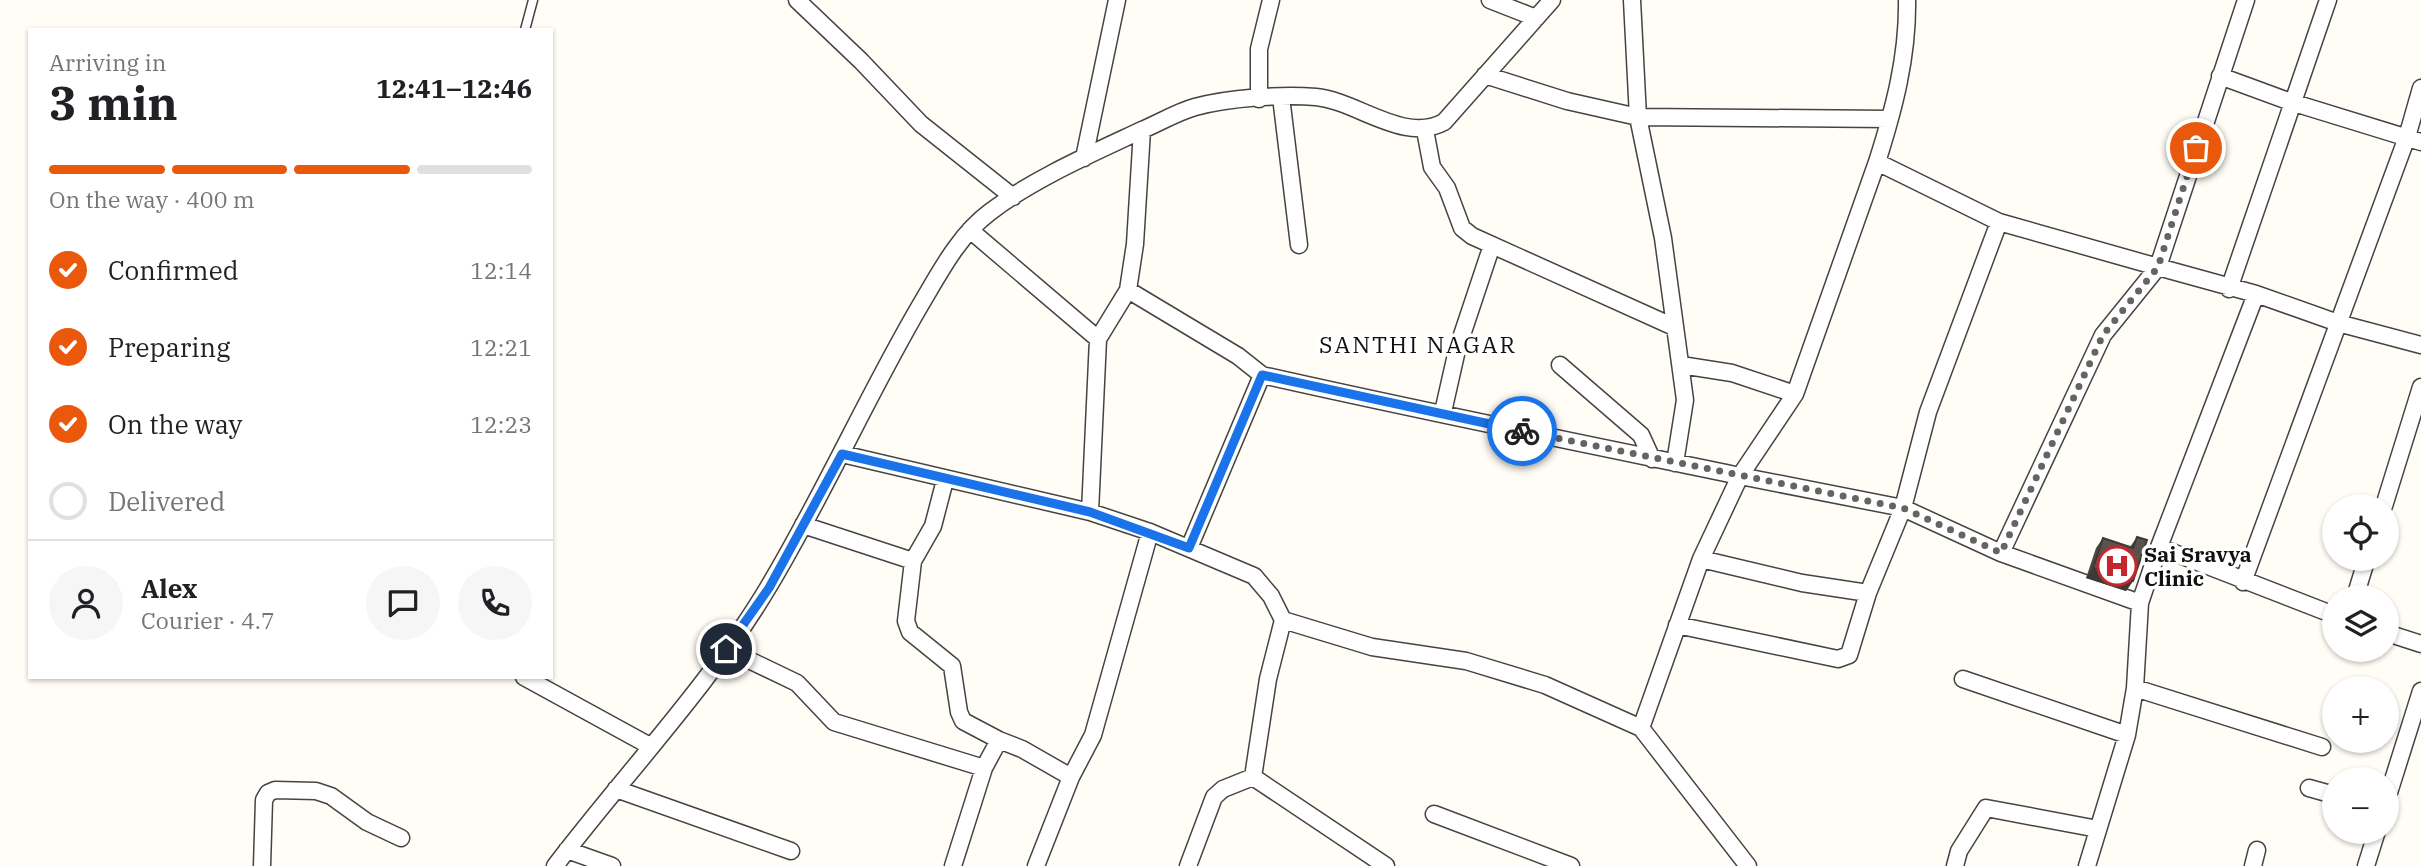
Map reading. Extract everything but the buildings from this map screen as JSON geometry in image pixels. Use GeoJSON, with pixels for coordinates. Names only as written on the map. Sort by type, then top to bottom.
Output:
{"type":"FeatureCollection","features":[{"type":"Feature","properties":{"kind":"street"},"geometry":{"type":"LineString","coordinates":[[797,0],[861,61],[920,124],[1013,197]]}},
{"type":"Feature","properties":{"kind":"street"},"geometry":{"type":"LineString","coordinates":[[1084,158],[1117,0]]}},
{"type":"Feature","properties":{"kind":"street"},"geometry":{"type":"LineString","coordinates":[[1259,99],[1259,48],[1271,0]]}},
{"type":"Feature","properties":{"kind":"street"},"geometry":{"type":"LineString","coordinates":[[1490,0],[1536,18]]}},
{"type":"Feature","properties":{"kind":"street"},"geometry":{"type":"LineString","coordinates":[[555,866],[726,649],[769,588],[842,454],[888,360],[943,268],[970,230],[989,212],[1084,158],[1195,107],[1281,97],[1334,100],[1425,130],[1444,122],[1552,0]]}},
{"type":"Feature","properties":{"kind":"street"},"geometry":{"type":"LineString","coordinates":[[1632,0],[1638,117],[1663,238],[1681,365],[1685,413],[1675,463]]}},
{"type":"Feature","properties":{"kind":"street"},"geometry":{"type":"LineString","coordinates":[[1641,728],[1701,559],[1740,476],[1795,394],[1891,119],[1907,29],[1907,0]]}},
{"type":"Feature","properties":{"kind":"street"},"geometry":{"type":"LineString","coordinates":[[2001,553],[2103,335],[2158,267],[2246,0]]}},
{"type":"Feature","properties":{"kind":"street"},"geometry":{"type":"LineString","coordinates":[[2228,289],[2328,0]]}},
{"type":"Feature","properties":{"kind":"street"},"geometry":{"type":"LineString","coordinates":[[1485,75],[1567,100],[1638,117],[1891,119]]}},
{"type":"Feature","properties":{"kind":"street"},"geometry":{"type":"LineString","coordinates":[[2220,76],[2291,102],[2414,139]]}},
{"type":"Feature","properties":{"kind":"street"},"geometry":{"type":"LineString","coordinates":[[2243,582],[2338,323],[2414,139],[2421,88]]}},
{"type":"Feature","properties":{"kind":"street"},"geometry":{"type":"LineString","coordinates":[[1281,97],[1298,245]]}},
{"type":"Feature","properties":{"kind":"street"},"geometry":{"type":"LineString","coordinates":[[1090,512],[1098,339],[1128,290],[1135,244],[1142,130]]}},
{"type":"Feature","properties":{"kind":"street"},"geometry":{"type":"LineString","coordinates":[[1425,130],[1432,167],[1447,188],[1462,228],[1674,327]]}},
{"type":"Feature","properties":{"kind":"street"},"geometry":{"type":"LineString","coordinates":[[1877,162],[1998,222],[2228,289],[2256,294],[2338,323],[2421,345]]}},
{"type":"Feature","properties":{"kind":"street"},"geometry":{"type":"LineString","coordinates":[[1676,625],[1845,659],[1849,655],[1868,593],[1903,508],[1928,412],[1998,222]]}},
{"type":"Feature","properties":{"kind":"street"},"geometry":{"type":"LineString","coordinates":[[970,230],[1098,339]]}},
{"type":"Feature","properties":{"kind":"street"},"geometry":{"type":"LineString","coordinates":[[1443,412],[1457,350],[1492,244]]}},
{"type":"Feature","properties":{"kind":"street"},"geometry":{"type":"LineString","coordinates":[[1128,290],[1238,356],[1262,375],[1443,412],[1581,445],[1903,508],[2001,553],[2140,603]]}},
{"type":"Feature","properties":{"kind":"street"},"geometry":{"type":"LineString","coordinates":[[2087,866],[2127,735],[2135,688],[2140,603],[2256,294]]}},
{"type":"Feature","properties":{"kind":"street"},"geometry":{"type":"LineString","coordinates":[[1560,365],[1641,435],[1652,459]]}},
{"type":"Feature","properties":{"kind":"street"},"geometry":{"type":"LineString","coordinates":[[1681,365],[1695,365],[1732,373],[1795,394]]}},
{"type":"Feature","properties":{"kind":"street"},"geometry":{"type":"LineString","coordinates":[[1189,548],[1262,375]]}},
{"type":"Feature","properties":{"kind":"street"},"geometry":{"type":"LineString","coordinates":[[2388,494],[2421,387]]}},
{"type":"Feature","properties":{"kind":"street"},"geometry":{"type":"LineString","coordinates":[[842,454],[1090,512],[1150,532],[1254,576],[1271,596],[1283,621],[1268,679],[1253,777]]}},
{"type":"Feature","properties":{"kind":"street"},"geometry":{"type":"LineString","coordinates":[[945,480],[933,526],[913,561],[906,621],[910,632],[952,666],[959,712],[963,721],[999,740],[1022,748],[1071,777]]}},
{"type":"Feature","properties":{"kind":"street"},"geometry":{"type":"LineString","coordinates":[[803,525],[913,561]]}},
{"type":"Feature","properties":{"kind":"street"},"geometry":{"type":"LineString","coordinates":[[1036,866],[1071,777],[1093,735],[1150,532]]}},
{"type":"Feature","properties":{"kind":"street"},"geometry":{"type":"LineString","coordinates":[[2159,547],[2322,611]]}},
{"type":"Feature","properties":{"kind":"street"},"geometry":{"type":"LineString","coordinates":[[1701,559],[1802,583],[1868,593]]}},
{"type":"Feature","properties":{"kind":"street"},"geometry":{"type":"LineString","coordinates":[[1283,621],[1372,647],[1466,661],[1545,685],[1641,728],[1748,866]]}},
{"type":"Feature","properties":{"kind":"street"},"geometry":{"type":"LineString","coordinates":[[2399,637],[2421,644]]}},
{"type":"Feature","properties":{"kind":"street"},"geometry":{"type":"LineString","coordinates":[[726,649],[797,683],[834,722],[984,768]]}},
{"type":"Feature","properties":{"kind":"street"},"geometry":{"type":"LineString","coordinates":[[528,679],[650,746]]}},
{"type":"Feature","properties":{"kind":"street"},"geometry":{"type":"LineString","coordinates":[[1963,679],[2127,735]]}},
{"type":"Feature","properties":{"kind":"street"},"geometry":{"type":"LineString","coordinates":[[2135,688],[2322,747]]}},
{"type":"Feature","properties":{"kind":"street"},"geometry":{"type":"LineString","coordinates":[[2397,767],[2421,691]]}},
{"type":"Feature","properties":{"kind":"street"},"geometry":{"type":"LineString","coordinates":[[953,866],[984,768],[999,740]]}},
{"type":"Feature","properties":{"kind":"street"},"geometry":{"type":"LineString","coordinates":[[1188,866],[1214,797],[1223,789],[1253,777]]}},
{"type":"Feature","properties":{"kind":"street"},"geometry":{"type":"LineString","coordinates":[[1253,777],[1386,866]]}},
{"type":"Feature","properties":{"kind":"street"},"geometry":{"type":"LineString","coordinates":[[2309,788],[2322,792]]}},
{"type":"Feature","properties":{"kind":"street"},"geometry":{"type":"LineString","coordinates":[[616,789],[790,851]]}},
{"type":"Feature","properties":{"kind":"street"},"geometry":{"type":"LineString","coordinates":[[262,866],[264,800],[268,793],[275,790],[316,791],[331,796],[368,822],[401,838]]}},
{"type":"Feature","properties":{"kind":"street"},"geometry":{"type":"LineString","coordinates":[[1955,866],[1959,851],[1986,808],[2098,829]]}},
{"type":"Feature","properties":{"kind":"street"},"geometry":{"type":"LineString","coordinates":[[1434,814],[1571,866]]}},
{"type":"Feature","properties":{"kind":"street"},"geometry":{"type":"LineString","coordinates":[[2366,866],[2373,844]]}},
{"type":"Feature","properties":{"kind":"street"},"geometry":{"type":"LineString","coordinates":[[567,850],[612,866]]}},
{"type":"Feature","properties":{"kind":"lane"},"geometry":{"type":"LineString","coordinates":[[526,28],[533,0]]}},
{"type":"Feature","properties":{"kind":"way so far"},"geometry":{"type":"LineString","coordinates":[[1522,431],[1903,508],[2001,553],[2103,335],[2158,267],[2196,148]]}},
{"type":"Feature","properties":{"kind":"place","name":"Sai Sravya Clinic"},"geometry":{"type":"Point","coordinates":[2117,566]}},
{"type":"Feature","properties":{"kind":"district","name":"SANTHI NAGAR"},"geometry":{"type":"Point","coordinates":[1418,344]}},
{"type":"Feature","properties":{"kind":"route"},"geometry":{"type":"LineString","coordinates":[[726,649],[769,588],[842,454],[1090,512],[1189,548],[1262,375],[1522,431]]}}]}
